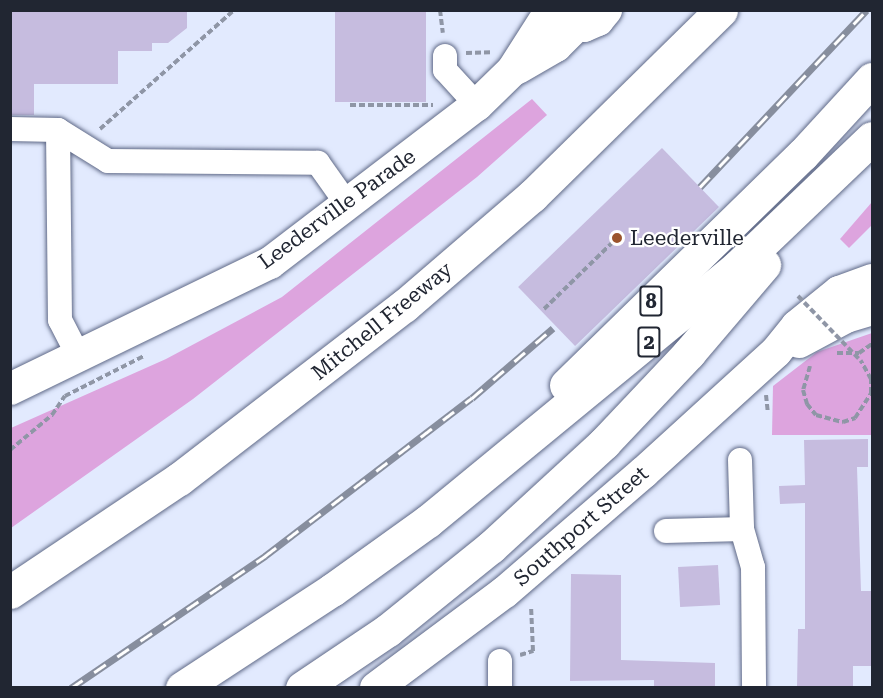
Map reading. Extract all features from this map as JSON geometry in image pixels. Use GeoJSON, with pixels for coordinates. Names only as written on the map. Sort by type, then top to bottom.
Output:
{"type":"FeatureCollection","features":[{"type":"Feature","properties":{"kind":"highway","name":"Mitchell Freeway"},"geometry":{"type":"LineString","coordinates":[[10,592],[179,479],[404,306],[532,196],[721,10]]}},
{"type":"Feature","properties":{"kind":"highway","name":"8"},"geometry":{"type":"LineString","coordinates":[[428,521],[802,154],[873,79]]}},
{"type":"Feature","properties":{"kind":"highway","name":"2"},"geometry":{"type":"LineString","coordinates":[[182,687],[332,590],[428,521],[678,318],[867,145]]}},
{"type":"Feature","properties":{"kind":"highway"},"geometry":{"type":"LineString","coordinates":[[302,687],[388,630],[490,547],[604,443],[689,353],[867,145]]}},
{"type":"Feature","properties":{"kind":"main road","name":"Leederville Parade"},"geometry":{"type":"LineString","coordinates":[[13,388],[270,262],[477,105],[505,60],[556,46],[561,16],[591,24],[606,10]]}},
{"type":"Feature","properties":{"kind":"main road","name":"Southport Street"},"geometry":{"type":"LineString","coordinates":[[376,687],[505,592],[776,352],[797,326],[838,292],[873,280]]}},
{"type":"Feature","properties":{"kind":"main road","name":"Southport Street"},"geometry":{"type":"LineString","coordinates":[[776,352],[846,317],[873,309]]}},
{"type":"Feature","properties":{"kind":"street"},"geometry":{"type":"LineString","coordinates":[[450,49],[445,70],[477,105]]}},
{"type":"Feature","properties":{"kind":"street"},"geometry":{"type":"LineString","coordinates":[[10,129],[58,130],[108,161],[318,163],[347,204]]}},
{"type":"Feature","properties":{"kind":"street"},"geometry":{"type":"LineString","coordinates":[[58,130],[60,320],[79,357]]}},
{"type":"Feature","properties":{"kind":"street"},"geometry":{"type":"LineString","coordinates":[[740,460],[742,529],[753,567],[754,687]]}},
{"type":"Feature","properties":{"kind":"street"},"geometry":{"type":"LineString","coordinates":[[666,531],[742,529]]}},
{"type":"Feature","properties":{"kind":"street"},"geometry":{"type":"LineString","coordinates":[[500,661],[500,687]]}},
{"type":"Feature","properties":{"kind":"path"},"geometry":{"type":"LineString","coordinates":[[82,145],[234,10]]}},
{"type":"Feature","properties":{"kind":"path"},"geometry":{"type":"LineString","coordinates":[[440,10],[440,25],[450,49],[505,60]]}},
{"type":"Feature","properties":{"kind":"path"},"geometry":{"type":"LineString","coordinates":[[351,105],[432,105]]}},
{"type":"Feature","properties":{"kind":"path"},"geometry":{"type":"LineString","coordinates":[[544,309],[617,238]]}},
{"type":"Feature","properties":{"kind":"path"},"geometry":{"type":"LineString","coordinates":[[798,296],[866,366],[871,393],[855,418],[829,422],[816,415],[807,404],[802,390],[812,362]]}},
{"type":"Feature","properties":{"kind":"path"},"geometry":{"type":"LineString","coordinates":[[832,353],[859,353],[873,344]]}},
{"type":"Feature","properties":{"kind":"path"},"geometry":{"type":"LineString","coordinates":[[763,388],[768,413]]}},
{"type":"Feature","properties":{"kind":"path"},"geometry":{"type":"LineString","coordinates":[[500,661],[533,651],[531,593]]}},
{"type":"Feature","properties":{"kind":"shaded area"},"geometry":{"type":"Polygon","coordinates":[[[532,99],[547,115],[477,177],[193,399],[11,528],[11,428],[166,359],[282,297],[532,99]]]}},
{"type":"Feature","properties":{"kind":"shaded area"},"geometry":{"type":"Polygon","coordinates":[[[872,202],[872,225],[849,248],[840,239],[872,202]]]}},
{"type":"Feature","properties":{"kind":"shaded area"},"geometry":{"type":"Polygon","coordinates":[[[872,333],[872,435],[772,435],[773,386],[817,352],[872,333]]]}},
{"type":"Feature","properties":{"kind":"building"},"geometry":{"type":"Polygon","coordinates":[[[10,10],[187,10],[187,28],[168,43],[152,43],[152,51],[118,51],[118,84],[34,84],[34,115],[10,115],[10,10]]]}},
{"type":"Feature","properties":{"kind":"building"},"geometry":{"type":"Polygon","coordinates":[[[335,10],[426,10],[426,102],[335,102],[335,10]]]}},
{"type":"Feature","properties":{"kind":"building"},"geometry":{"type":"Polygon","coordinates":[[[662,148],[719,207],[575,346],[518,287],[662,148]]]}},
{"type":"Feature","properties":{"kind":"building"},"geometry":{"type":"Polygon","coordinates":[[[868,439],[868,467],[857,467],[861,591],[873,591],[873,666],[853,666],[853,687],[797,687],[798,629],[805,629],[805,503],[780,504],[779,486],[805,485],[804,440],[868,439]]]}},
{"type":"Feature","properties":{"kind":"building"},"geometry":{"type":"Polygon","coordinates":[[[718,565],[720,605],[680,607],[678,567],[718,565]]]}},
{"type":"Feature","properties":{"kind":"building"},"geometry":{"type":"Polygon","coordinates":[[[571,574],[621,575],[621,660],[715,663],[715,687],[654,687],[654,680],[570,681],[571,574]]]}},
{"type":"Feature","properties":{"kind":"railway"},"geometry":{"type":"LineString","coordinates":[[700,187],[867,10]]}},
{"type":"Feature","properties":{"kind":"railway"},"geometry":{"type":"LineString","coordinates":[[71,688],[265,556],[472,398],[553,328]]}},
{"type":"Feature","properties":{"kind":"place","name":"Leederville"},"geometry":{"type":"Point","coordinates":[617,238]}}]}
